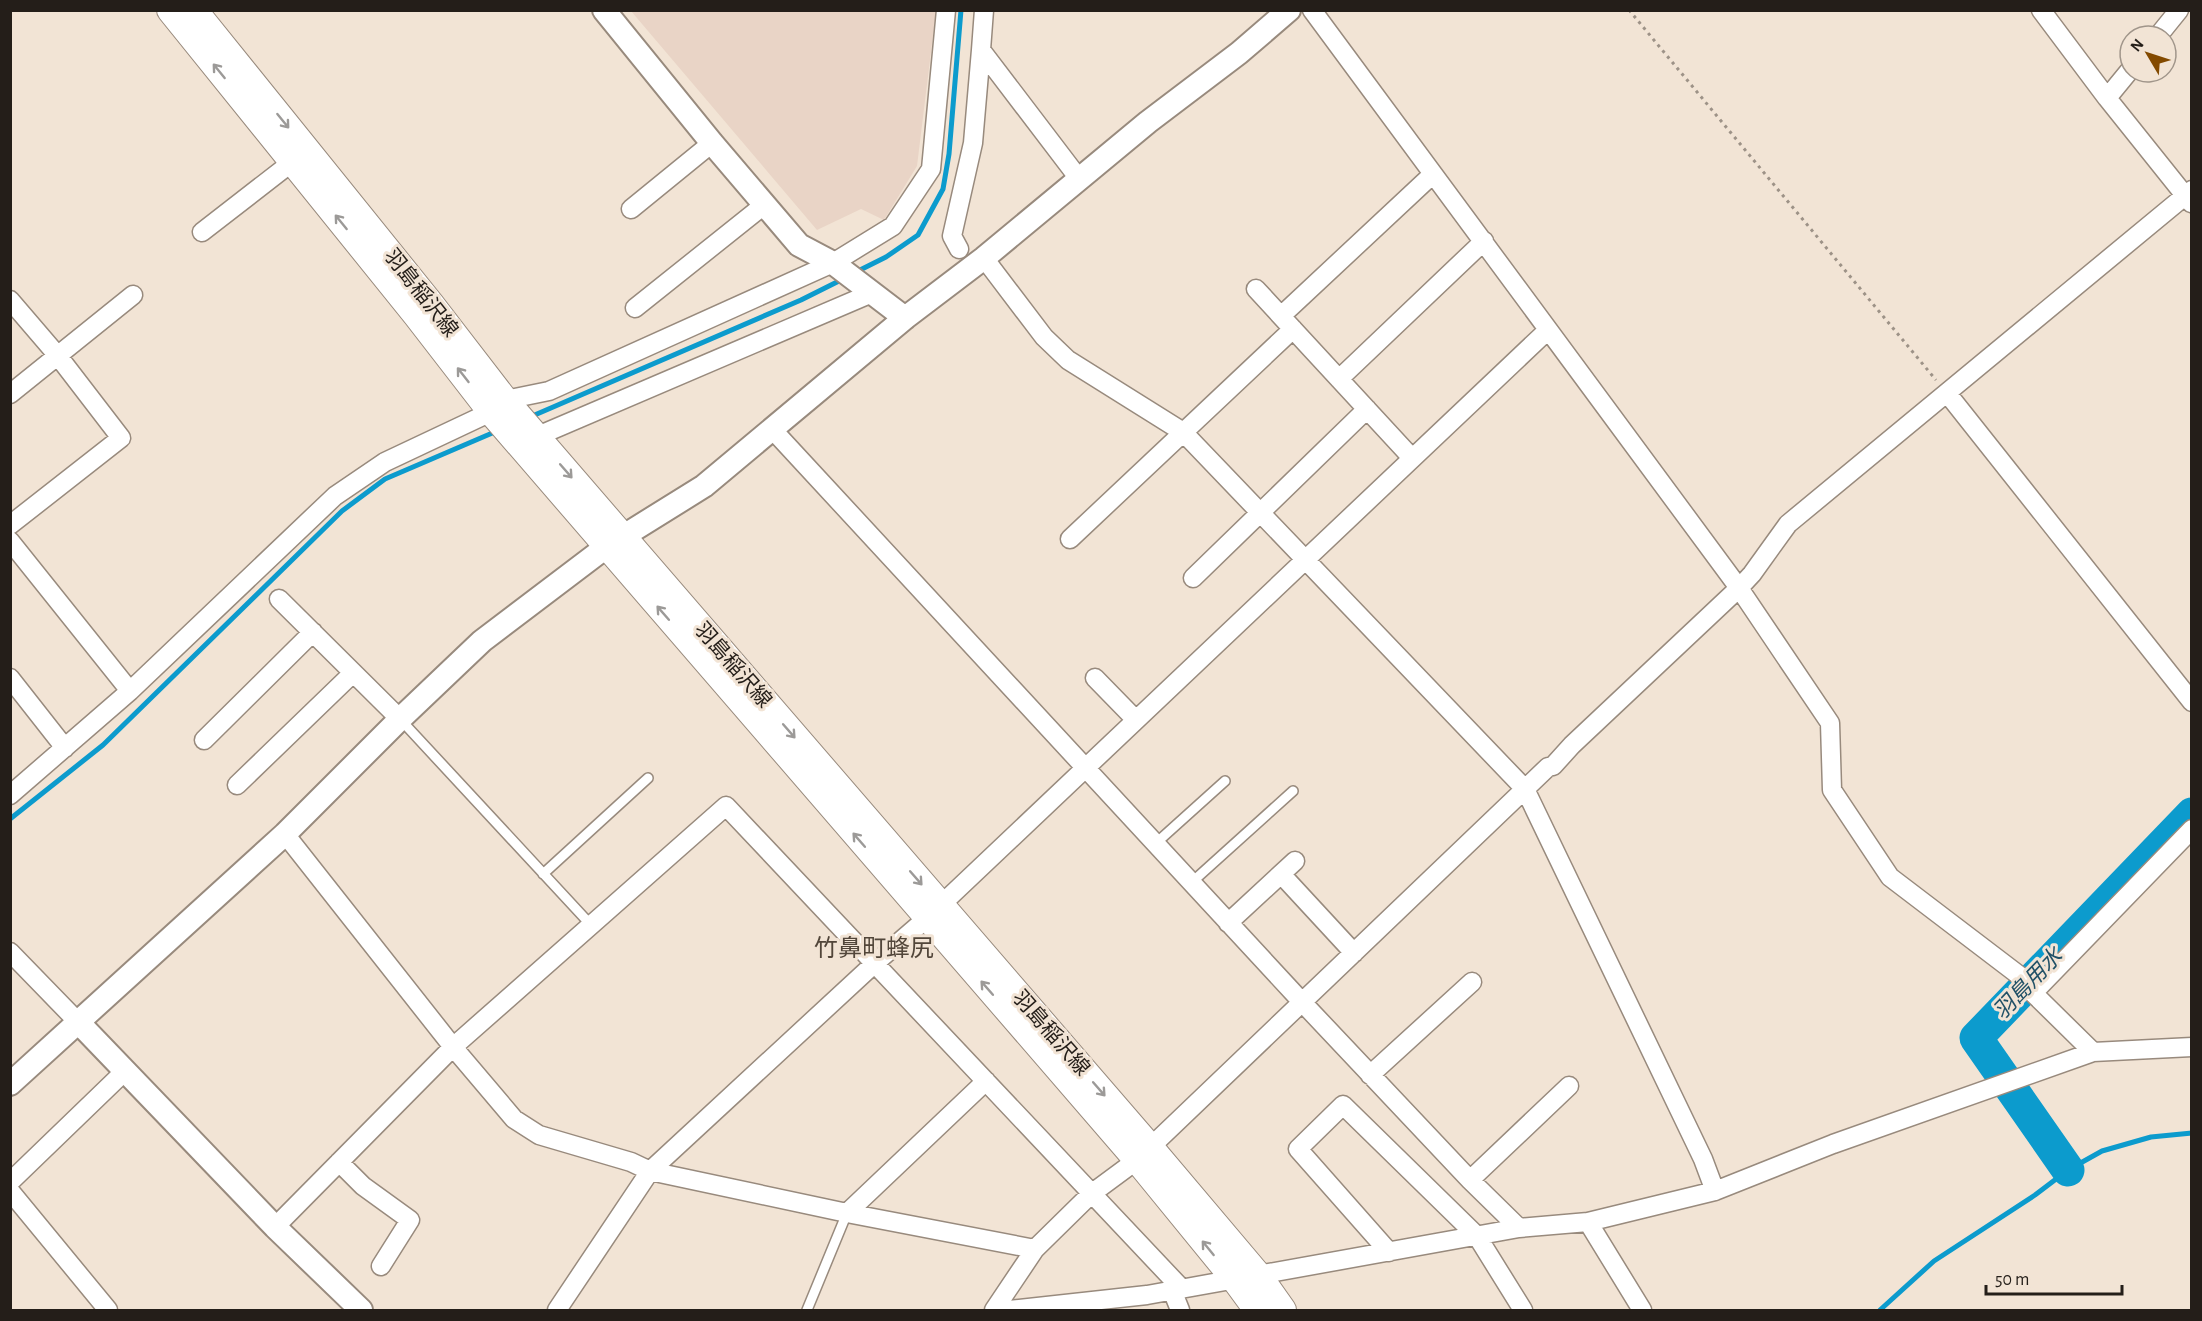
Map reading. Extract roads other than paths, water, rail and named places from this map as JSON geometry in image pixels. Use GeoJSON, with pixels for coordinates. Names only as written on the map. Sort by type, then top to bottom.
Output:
{"type":"FeatureCollection","features":[{"type":"Feature","properties":{"kind":"main road","name":"羽島稲沢線"},"geometry":{"type":"LineString","coordinates":[[170,10],[300,156]]}},
{"type":"Feature","properties":{"kind":"main road","name":"羽島稲沢線"},"geometry":{"type":"LineString","coordinates":[[194,10],[300,156],[513,424],[1143,1154],[1247,1278],[1283,1311]]}},
{"type":"Feature","properties":{"kind":"main road","name":"羽島稲沢線"},"geometry":{"type":"LineString","coordinates":[[1247,1278],[1257,1311]]}},
{"type":"Feature","properties":{"kind":"street"},"geometry":{"type":"LineString","coordinates":[[604,10],[712,143],[799,245],[851,277],[905,318]]}},
{"type":"Feature","properties":{"kind":"street"},"geometry":{"type":"LineString","coordinates":[[10,795],[130,691],[335,496],[385,462],[513,424],[851,277],[893,226],[931,168],[946,10]]}},
{"type":"Feature","properties":{"kind":"street"},"geometry":{"type":"LineString","coordinates":[[959,249],[952,236],[973,143],[984,10]]}},
{"type":"Feature","properties":{"kind":"street"},"geometry":{"type":"LineString","coordinates":[[10,1084],[285,834],[482,641],[614,542],[704,486],[905,318],[984,258],[1148,122],[1239,53],[1288,10]]}},
{"type":"Feature","properties":{"kind":"street"},"geometry":{"type":"LineString","coordinates":[[1312,10],[1739,588],[1830,723],[1832,790],[1890,877],[2020,976],[2032,993],[2093,1052]]}},
{"type":"Feature","properties":{"kind":"street"},"geometry":{"type":"LineString","coordinates":[[994,1311],[1035,1249],[1091,1194],[1143,1154],[1739,588],[1752,574],[1788,524],[2189,196],[2107,98],[2041,10]]}},
{"type":"Feature","properties":{"kind":"street"},"geometry":{"type":"LineString","coordinates":[[2168,24],[2179,10]]}},
{"type":"Feature","properties":{"kind":"street"},"geometry":{"type":"LineString","coordinates":[[981,50],[1080,180]]}},
{"type":"Feature","properties":{"kind":"street"},"geometry":{"type":"LineString","coordinates":[[2107,98],[2118,84]]}},
{"type":"Feature","properties":{"kind":"street"},"geometry":{"type":"LineString","coordinates":[[631,209],[712,143]]}},
{"type":"Feature","properties":{"kind":"street"},"geometry":{"type":"LineString","coordinates":[[202,232],[300,156]]}},
{"type":"Feature","properties":{"kind":"street"},"geometry":{"type":"LineString","coordinates":[[1070,539],[1183,432],[1433,174]]}},
{"type":"Feature","properties":{"kind":"street"},"geometry":{"type":"LineString","coordinates":[[635,308],[764,205]]}},
{"type":"Feature","properties":{"kind":"street"},"geometry":{"type":"LineString","coordinates":[[1339,379],[1484,241]]}},
{"type":"Feature","properties":{"kind":"street"},"geometry":{"type":"LineString","coordinates":[[984,258],[1044,338],[1068,360],[1183,432],[1304,561],[1525,789],[1703,1159],[1715,1191]]}},
{"type":"Feature","properties":{"kind":"street"},"geometry":{"type":"LineString","coordinates":[[513,424],[549,391],[851,277]]}},
{"type":"Feature","properties":{"kind":"street"},"geometry":{"type":"LineString","coordinates":[[1256,289],[1412,458]]}},
{"type":"Feature","properties":{"kind":"street"},"geometry":{"type":"LineString","coordinates":[[10,394],[133,295]]}},
{"type":"Feature","properties":{"kind":"street"},"geometry":{"type":"LineString","coordinates":[[10,300],[58,356],[121,438],[10,525]]}},
{"type":"Feature","properties":{"kind":"street"},"geometry":{"type":"LineString","coordinates":[[557,1311],[650,1171],[933,912],[1548,330]]}},
{"type":"Feature","properties":{"kind":"street"},"geometry":{"type":"LineString","coordinates":[[1947,393],[2192,702]]}},
{"type":"Feature","properties":{"kind":"street"},"geometry":{"type":"LineString","coordinates":[[1193,578],[1367,409]]}},
{"type":"Feature","properties":{"kind":"street"},"geometry":{"type":"LineString","coordinates":[[772,429],[1084,769],[1370,1075],[1519,1228]]}},
{"type":"Feature","properties":{"kind":"street"},"geometry":{"type":"LineString","coordinates":[[10,541],[130,691]]}},
{"type":"Feature","properties":{"kind":"street"},"geometry":{"type":"LineString","coordinates":[[279,599],[400,719]]}},
{"type":"Feature","properties":{"kind":"street"},"geometry":{"type":"LineString","coordinates":[[204,740],[313,632]]}},
{"type":"Feature","properties":{"kind":"street"},"geometry":{"type":"LineString","coordinates":[[237,785],[353,673]]}},
{"type":"Feature","properties":{"kind":"street"},"geometry":{"type":"LineString","coordinates":[[10,678],[65,748]]}},
{"type":"Feature","properties":{"kind":"street"},"geometry":{"type":"LineString","coordinates":[[1095,678],[1136,720]]}},
{"type":"Feature","properties":{"kind":"street"},"geometry":{"type":"LineString","coordinates":[[275,1227],[453,1047],[726,806],[1091,1194],[1177,1290],[1180,1311]]}},
{"type":"Feature","properties":{"kind":"street"},"geometry":{"type":"LineString","coordinates":[[2032,993],[2192,830]]}},
{"type":"Feature","properties":{"kind":"street"},"geometry":{"type":"LineString","coordinates":[[285,834],[453,1047],[514,1119],[540,1135],[631,1162],[650,1171],[847,1213],[1035,1249]]}},
{"type":"Feature","properties":{"kind":"street"},"geometry":{"type":"LineString","coordinates":[[1228,923],[1295,861]]}},
{"type":"Feature","properties":{"kind":"street"},"geometry":{"type":"LineString","coordinates":[[1281,874],[1354,953]]}},
{"type":"Feature","properties":{"kind":"street"},"geometry":{"type":"LineString","coordinates":[[10,952],[275,1227],[361,1311]]}},
{"type":"Feature","properties":{"kind":"street"},"geometry":{"type":"LineString","coordinates":[[1370,1075],[1472,982]]}},
{"type":"Feature","properties":{"kind":"street"},"geometry":{"type":"LineString","coordinates":[[1009,1311],[1177,1290],[1519,1228],[1587,1222],[1715,1191],[1833,1144],[2093,1052],[2192,1047]]}},
{"type":"Feature","properties":{"kind":"street"},"geometry":{"type":"LineString","coordinates":[[10,1182],[125,1071]]}},
{"type":"Feature","properties":{"kind":"street"},"geometry":{"type":"LineString","coordinates":[[847,1213],[987,1081]]}},
{"type":"Feature","properties":{"kind":"street"},"geometry":{"type":"LineString","coordinates":[[1470,1180],[1569,1086]]}},
{"type":"Feature","properties":{"kind":"street"},"geometry":{"type":"LineString","coordinates":[[1389,1252],[1298,1149],[1343,1105],[1477,1236],[1523,1311]]}},
{"type":"Feature","properties":{"kind":"street"},"geometry":{"type":"LineString","coordinates":[[339,1162],[363,1186],[410,1220],[381,1266]]}},
{"type":"Feature","properties":{"kind":"street"},"geometry":{"type":"LineString","coordinates":[[10,1191],[108,1311]]}},
{"type":"Feature","properties":{"kind":"street"},"geometry":{"type":"LineString","coordinates":[[1587,1222],[1634,1308]]}},
{"type":"Feature","properties":{"kind":"lane"},"geometry":{"type":"LineString","coordinates":[[400,719],[591,925]]}},
{"type":"Feature","properties":{"kind":"lane"},"geometry":{"type":"LineString","coordinates":[[543,874],[648,778]]}},
{"type":"Feature","properties":{"kind":"lane"},"geometry":{"type":"LineString","coordinates":[[1155,844],[1225,781]]}},
{"type":"Feature","properties":{"kind":"lane"},"geometry":{"type":"LineString","coordinates":[[1191,883],[1293,791]]}},
{"type":"Feature","properties":{"kind":"lane"},"geometry":{"type":"LineString","coordinates":[[807,1311],[847,1213]]}},
{"type":"Feature","properties":{"kind":"waterway"},"geometry":{"type":"LineString","coordinates":[[856,272],[886,257],[918,235],[943,189],[949,154],[961,10]]}},
{"type":"Feature","properties":{"kind":"waterway"},"geometry":{"type":"LineString","coordinates":[[530,417],[801,300],[843,279]]}},
{"type":"Feature","properties":{"kind":"waterway"},"geometry":{"type":"LineString","coordinates":[[10,819],[103,745],[342,511],[385,479],[497,431]]}},
{"type":"Feature","properties":{"kind":"waterway","name":"羽島用水"},"geometry":{"type":"LineString","coordinates":[[2068,1170],[1976,1038],[2192,814]]}},
{"type":"Feature","properties":{"kind":"waterway"},"geometry":{"type":"LineString","coordinates":[[1880,1310],[1934,1261],[2035,1195],[2068,1170],[2102,1151],[2151,1137],[2192,1133]]}},
{"type":"Feature","properties":{"kind":"district","name":"竹鼻町蜂尻"},"geometry":{"type":"Point","coordinates":[874,949]}}]}
